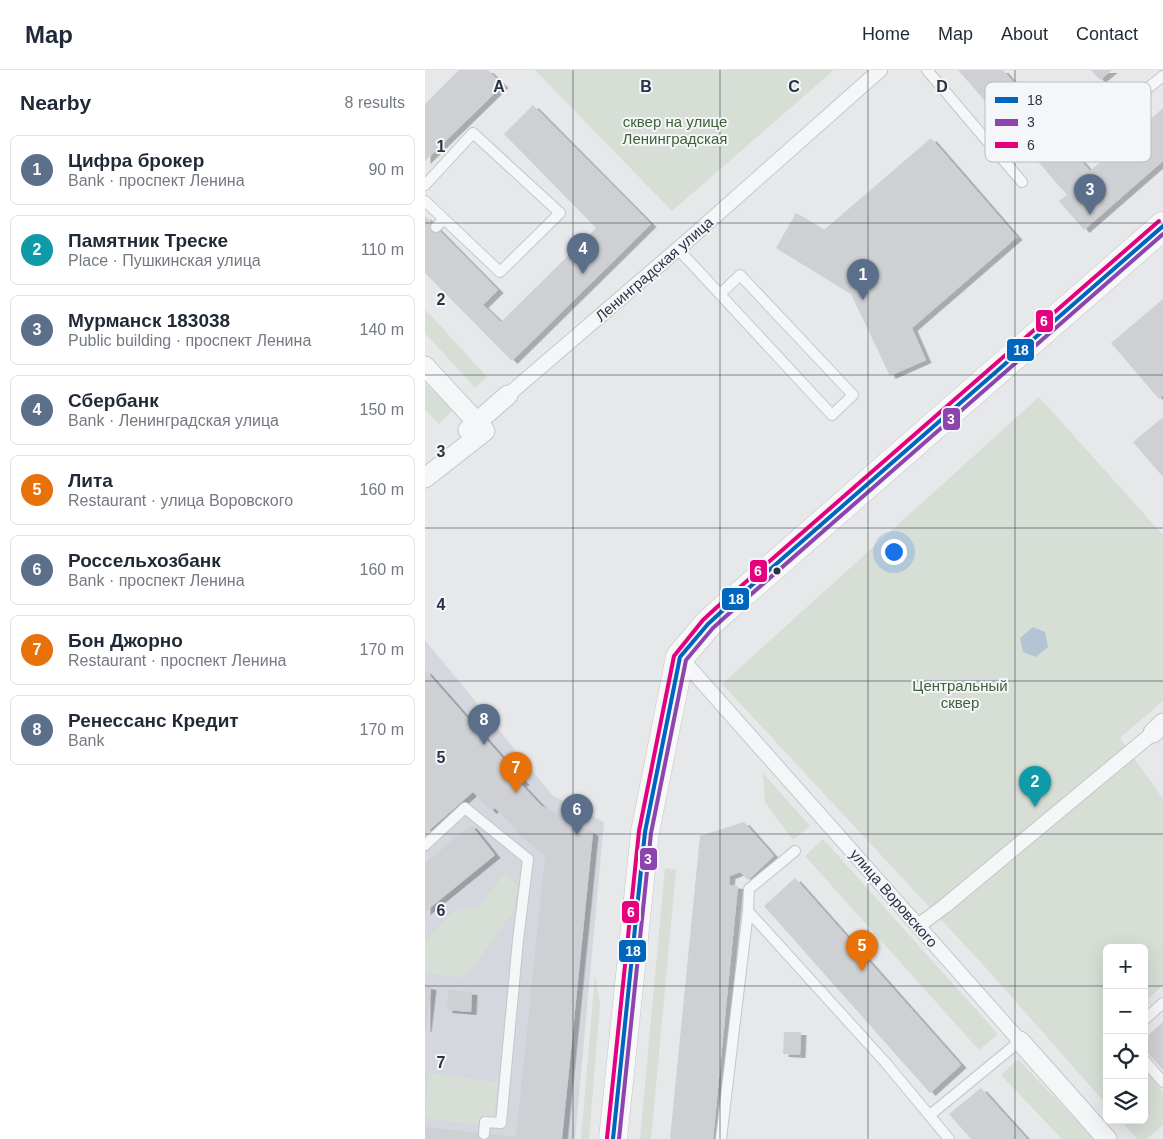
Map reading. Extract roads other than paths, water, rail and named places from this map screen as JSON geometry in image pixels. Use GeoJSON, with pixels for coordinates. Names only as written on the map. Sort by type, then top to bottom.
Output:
{"type":"FeatureCollection","features":[{"type":"Feature","properties":{"kind":"main road"},"geometry":{"type":"LineString","coordinates":[[613,1139],[645,832],[680,657],[720,613],[1163,226]]}},
{"type":"Feature","properties":{"kind":"street","name":"Ленинградская улица"},"geometry":{"type":"LineString","coordinates":[[425,478],[480,427],[509,395],[678,249],[880,70]]}},
{"type":"Feature","properties":{"kind":"street"},"geometry":{"type":"LineString","coordinates":[[425,366],[480,427]]}},
{"type":"Feature","properties":{"kind":"street","name":"Ленинградская улица"},"geometry":{"type":"LineString","coordinates":[[425,467],[480,427]]}},
{"type":"Feature","properties":{"kind":"street","name":"улица Воровского"},"geometry":{"type":"LineString","coordinates":[[680,657],[1107,1139]]}},
{"type":"Feature","properties":{"kind":"street"},"geometry":{"type":"LineString","coordinates":[[919,926],[1158,728]]}},
{"type":"Feature","properties":{"kind":"lane"},"geometry":{"type":"LineString","coordinates":[[927,70],[985,138]]}},
{"type":"Feature","properties":{"kind":"lane"},"geometry":{"type":"LineString","coordinates":[[1151,86],[1163,76]]}},
{"type":"Feature","properties":{"kind":"lane"},"geometry":{"type":"LineString","coordinates":[[425,185],[473,134],[559,213],[501,272],[425,201]]}},
{"type":"Feature","properties":{"kind":"lane"},"geometry":{"type":"LineString","coordinates":[[1005,162],[1022,182]]}},
{"type":"Feature","properties":{"kind":"lane"},"geometry":{"type":"LineString","coordinates":[[436,227],[444,219]]}},
{"type":"Feature","properties":{"kind":"lane"},"geometry":{"type":"LineString","coordinates":[[678,249],[832,415],[853,395],[740,275],[720,294]]}},
{"type":"Feature","properties":{"kind":"lane"},"geometry":{"type":"LineString","coordinates":[[425,845],[465,808],[528,859],[518,940],[501,1123],[485,1122],[484,1134]]}},
{"type":"Feature","properties":{"kind":"lane"},"geometry":{"type":"LineString","coordinates":[[721,1139],[749,889],[795,851]]}},
{"type":"Feature","properties":{"kind":"lane"},"geometry":{"type":"LineString","coordinates":[[748,911],[885,1062],[949,1139]]}},
{"type":"Feature","properties":{"kind":"lane"},"geometry":{"type":"LineString","coordinates":[[1148,1016],[1163,1003]]}},
{"type":"Feature","properties":{"kind":"lane"},"geometry":{"type":"LineString","coordinates":[[930,1115],[1021,1041]]}},
{"type":"Feature","properties":{"kind":"lane"},"geometry":{"type":"LineString","coordinates":[[1148,1065],[1163,1082]]}},
{"type":"Feature","properties":{"kind":"water"},"geometry":{"type":"Polygon","coordinates":[[[1033,627],[1045,632],[1048,647],[1036,657],[1023,652],[1020,638],[1033,627]]]}},
{"type":"Feature","properties":{"kind":"place","name":"Мурманск 183038"},"geometry":{"type":"Point","coordinates":[1090,215]}},
{"type":"Feature","properties":{"kind":"place","name":"Сбербанк"},"geometry":{"type":"Point","coordinates":[583,274]}},
{"type":"Feature","properties":{"kind":"place","name":"Цифра брокер"},"geometry":{"type":"Point","coordinates":[863,300]}},
{"type":"Feature","properties":{"kind":"place","name":"Ренессанс Кредит"},"geometry":{"type":"Point","coordinates":[484,745]}},
{"type":"Feature","properties":{"kind":"place","name":"Бон Джорно"},"geometry":{"type":"Point","coordinates":[516,793]}},
{"type":"Feature","properties":{"kind":"place","name":"Памятник Треске"},"geometry":{"type":"Point","coordinates":[1035,807]}},
{"type":"Feature","properties":{"kind":"place","name":"Россельхозбанк"},"geometry":{"type":"Point","coordinates":[577,835]}},
{"type":"Feature","properties":{"kind":"place","name":"Лита"},"geometry":{"type":"Point","coordinates":[862,971]}},
{"type":"Feature","properties":{"kind":"park label","name":"сквер на улице Ленинградская"},"geometry":{"type":"Point","coordinates":[675,130]}},
{"type":"Feature","properties":{"kind":"park label","name":"Центральный сквер"},"geometry":{"type":"Point","coordinates":[960,694]}}]}
